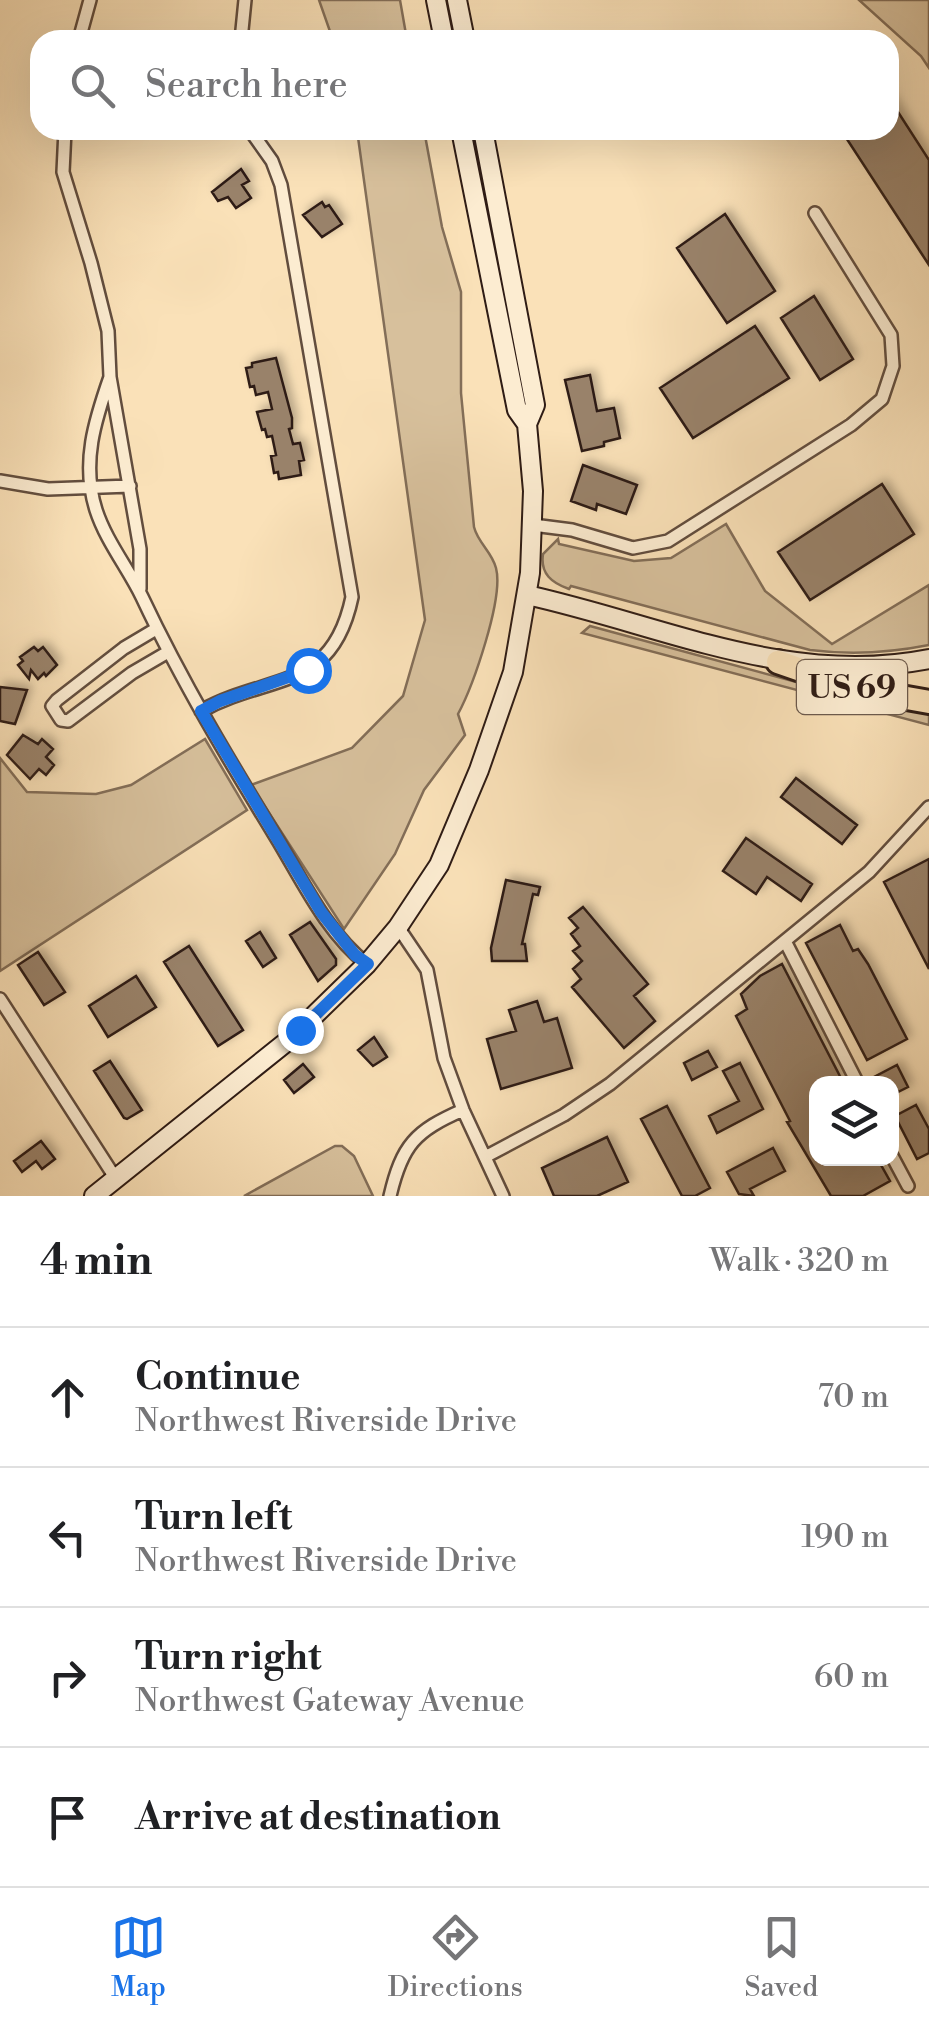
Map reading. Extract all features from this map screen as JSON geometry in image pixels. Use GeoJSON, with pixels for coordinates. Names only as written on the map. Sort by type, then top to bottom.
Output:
{"type":"FeatureCollection","features":[{"type":"Feature","properties":{"kind":"highway","name":"US 69"},"geometry":{"type":"LineString","coordinates":[[778,662],[856,689],[929,702]]}},
{"type":"Feature","properties":{"kind":"main road"},"geometry":{"type":"LineString","coordinates":[[436,0],[442,30]]}},
{"type":"Feature","properties":{"kind":"main road"},"geometry":{"type":"LineString","coordinates":[[457,0],[463,30]]}},
{"type":"Feature","properties":{"kind":"main road"},"geometry":{"type":"LineString","coordinates":[[464,140],[517,410],[527,424]]}},
{"type":"Feature","properties":{"kind":"main road"},"geometry":{"type":"LineString","coordinates":[[94,1196],[290,1040],[368,964],[439,865],[479,770],[514,672],[528,595],[533,524],[527,424],[536,405],[485,140]]}},
{"type":"Feature","properties":{"kind":"main road","name":"US 69"},"geometry":{"type":"LineString","coordinates":[[528,595],[778,662],[864,668],[929,659]]}},
{"type":"Feature","properties":{"kind":"street"},"geometry":{"type":"LineString","coordinates":[[82,30],[90,0]]}},
{"type":"Feature","properties":{"kind":"street"},"geometry":{"type":"LineString","coordinates":[[242,30],[244,0]]}},
{"type":"Feature","properties":{"kind":"street"},"geometry":{"type":"LineString","coordinates":[[65,140],[62,172],[92,263],[108,331],[110,377],[140,549],[140,594]]}},
{"type":"Feature","properties":{"kind":"street"},"geometry":{"type":"LineString","coordinates":[[201,711],[308,670],[334,644],[352,597],[281,185],[272,161],[257,140]]}},
{"type":"Feature","properties":{"kind":"street"},"geometry":{"type":"LineString","coordinates":[[533,524],[572,530],[633,548],[668,541],[852,425],[882,399],[894,366],[891,335],[815,212]]}},
{"type":"Feature","properties":{"kind":"street"},"geometry":{"type":"LineString","coordinates":[[110,377],[88,456],[96,508],[201,711],[321,912],[355,955],[368,964]]}},
{"type":"Feature","properties":{"kind":"street"},"geometry":{"type":"LineString","coordinates":[[0,481],[48,489],[130,486]]}},
{"type":"Feature","properties":{"kind":"street"},"geometry":{"type":"LineString","coordinates":[[156,630],[124,648],[57,700],[52,706],[55,714],[68,721],[132,672],[168,652]]}},
{"type":"Feature","properties":{"kind":"street"},"geometry":{"type":"LineString","coordinates":[[485,1158],[600,1091],[870,872],[929,807]]}},
{"type":"Feature","properties":{"kind":"street"},"geometry":{"type":"LineString","coordinates":[[398,927],[428,970],[444,1058],[503,1196]]}},
{"type":"Feature","properties":{"kind":"street"},"geometry":{"type":"LineString","coordinates":[[785,942],[854,1076]]}},
{"type":"Feature","properties":{"kind":"street"},"geometry":{"type":"LineString","coordinates":[[0,998],[116,1178]]}},
{"type":"Feature","properties":{"kind":"street"},"geometry":{"type":"LineString","coordinates":[[390,1196],[402,1155],[418,1134],[463,1110]]}},
{"type":"Feature","properties":{"kind":"street"},"geometry":{"type":"LineString","coordinates":[[897,1166],[908,1186]]}},
{"type":"Feature","properties":{"kind":"shaded area"},"geometry":{"type":"Polygon","coordinates":[[[319,0],[400,0],[405,30],[330,30],[319,0]]]}},
{"type":"Feature","properties":{"kind":"shaded area"},"geometry":{"type":"Polygon","coordinates":[[[859,0],[929,0],[929,68],[899,36],[899,30],[892,30],[859,0]]]}},
{"type":"Feature","properties":{"kind":"shaded area"},"geometry":{"type":"Polygon","coordinates":[[[358,140],[426,140],[442,227],[461,292],[461,393],[474,527],[494,562],[497,582],[486,642],[458,714],[465,735],[424,790],[395,854],[344,929],[251,785],[352,748],[403,696],[425,620],[358,140]]]}},
{"type":"Feature","properties":{"kind":"shaded area"},"geometry":{"type":"Polygon","coordinates":[[[726,524],[765,591],[832,644],[929,585],[929,645],[870,652],[810,650],[571,586],[569,589],[553,581],[543,567],[543,554],[558,539],[559,544],[634,561],[671,558],[726,524]]]}},
{"type":"Feature","properties":{"kind":"shaded area"},"geometry":{"type":"Polygon","coordinates":[[[590,626],[822,689],[929,710],[929,725],[582,633],[590,626]]]}},
{"type":"Feature","properties":{"kind":"shaded area"},"geometry":{"type":"Polygon","coordinates":[[[205,739],[247,810],[0,971],[0,758],[27,792],[96,794],[131,785],[205,739]]]}},
{"type":"Feature","properties":{"kind":"shaded area"},"geometry":{"type":"Polygon","coordinates":[[[335,1146],[342,1146],[354,1156],[373,1196],[244,1196],[335,1146]]]}},
{"type":"Feature","properties":{"kind":"building"},"geometry":{"type":"Polygon","coordinates":[[[899,114],[929,160],[929,265],[848,140],[899,140],[899,114]]]}},
{"type":"Feature","properties":{"kind":"building"},"geometry":{"type":"Polygon","coordinates":[[[241,169],[249,181],[242,185],[251,198],[236,208],[228,197],[218,201],[212,192],[241,169]]]}},
{"type":"Feature","properties":{"kind":"building"},"geometry":{"type":"Polygon","coordinates":[[[322,202],[325,207],[329,205],[342,224],[322,237],[303,215],[322,202]]]}},
{"type":"Feature","properties":{"kind":"building"},"geometry":{"type":"Polygon","coordinates":[[[725,214],[775,291],[727,323],[677,248],[725,214]]]}},
{"type":"Feature","properties":{"kind":"building"},"geometry":{"type":"Polygon","coordinates":[[[814,296],[853,359],[820,380],[781,318],[814,296]]]}},
{"type":"Feature","properties":{"kind":"building"},"geometry":{"type":"Polygon","coordinates":[[[755,326],[789,378],[693,438],[660,388],[755,326]]]}},
{"type":"Feature","properties":{"kind":"building"},"geometry":{"type":"Polygon","coordinates":[[[276,358],[292,418],[289,429],[293,444],[300,443],[304,460],[299,461],[301,475],[279,479],[271,456],[276,455],[272,436],[267,437],[265,429],[262,430],[257,412],[272,409],[268,392],[256,395],[246,368],[276,358]]]}},
{"type":"Feature","properties":{"kind":"building"},"geometry":{"type":"Polygon","coordinates":[[[590,375],[597,411],[614,408],[620,438],[582,451],[565,380],[590,375]]]}},
{"type":"Feature","properties":{"kind":"building"},"geometry":{"type":"Polygon","coordinates":[[[583,465],[637,485],[626,514],[597,504],[596,510],[571,501],[583,465]]]}},
{"type":"Feature","properties":{"kind":"building"},"geometry":{"type":"Polygon","coordinates":[[[882,484],[914,534],[810,600],[778,552],[882,484]]]}},
{"type":"Feature","properties":{"kind":"building"},"geometry":{"type":"Polygon","coordinates":[[[34,647],[38,651],[43,647],[57,665],[38,679],[31,670],[29,679],[18,665],[23,661],[20,657],[34,647]]]}},
{"type":"Feature","properties":{"kind":"building"},"geometry":{"type":"Polygon","coordinates":[[[0,687],[27,690],[15,724],[0,721],[0,687]]]}},
{"type":"Feature","properties":{"kind":"building"},"geometry":{"type":"Polygon","coordinates":[[[23,735],[38,744],[42,739],[53,749],[46,757],[54,765],[46,775],[39,769],[30,779],[7,755],[23,735]]]}},
{"type":"Feature","properties":{"kind":"building"},"geometry":{"type":"Polygon","coordinates":[[[796,778],[857,825],[842,844],[781,797],[796,778]]]}},
{"type":"Feature","properties":{"kind":"building"},"geometry":{"type":"Polygon","coordinates":[[[746,838],[812,884],[801,901],[767,877],[756,894],[723,871],[746,838]]]}},
{"type":"Feature","properties":{"kind":"building"},"geometry":{"type":"Polygon","coordinates":[[[929,859],[929,969],[884,882],[929,859]]]}},
{"type":"Feature","properties":{"kind":"building"},"geometry":{"type":"Polygon","coordinates":[[[506,880],[540,887],[538,895],[533,894],[522,944],[527,961],[492,961],[491,948],[506,880]]]}},
{"type":"Feature","properties":{"kind":"building"},"geometry":{"type":"Polygon","coordinates":[[[583,907],[648,984],[634,996],[655,1021],[624,1048],[572,987],[581,979],[573,969],[582,961],[573,951],[580,946],[571,934],[578,928],[569,918],[583,907]]]}},
{"type":"Feature","properties":{"kind":"building"},"geometry":{"type":"Polygon","coordinates":[[[310,922],[336,959],[336,965],[318,981],[290,935],[310,922]]]}},
{"type":"Feature","properties":{"kind":"building"},"geometry":{"type":"Polygon","coordinates":[[[840,925],[853,951],[858,949],[868,964],[907,1039],[867,1060],[806,943],[840,925]]]}},
{"type":"Feature","properties":{"kind":"building"},"geometry":{"type":"Polygon","coordinates":[[[260,932],[276,958],[263,967],[246,941],[260,932]]]}},
{"type":"Feature","properties":{"kind":"building"},"geometry":{"type":"Polygon","coordinates":[[[189,946],[243,1030],[218,1046],[164,962],[189,946]]]}},
{"type":"Feature","properties":{"kind":"building"},"geometry":{"type":"Polygon","coordinates":[[[38,952],[65,992],[44,1005],[18,965],[38,952]]]}},
{"type":"Feature","properties":{"kind":"building"},"geometry":{"type":"Polygon","coordinates":[[[782,964],[840,1076],[809,1076],[809,1159],[736,1016],[747,1009],[741,994],[760,976],[782,964]]]}},
{"type":"Feature","properties":{"kind":"building"},"geometry":{"type":"Polygon","coordinates":[[[136,976],[156,1007],[108,1037],[89,1006],[136,976]]]}},
{"type":"Feature","properties":{"kind":"building"},"geometry":{"type":"Polygon","coordinates":[[[537,1001],[544,1022],[557,1018],[572,1068],[501,1089],[487,1039],[516,1031],[509,1010],[537,1001]]]}},
{"type":"Feature","properties":{"kind":"building"},"geometry":{"type":"Polygon","coordinates":[[[374,1037],[387,1057],[373,1066],[358,1050],[374,1037]]]}},
{"type":"Feature","properties":{"kind":"building"},"geometry":{"type":"Polygon","coordinates":[[[708,1051],[717,1067],[692,1080],[684,1063],[708,1051]]]}},
{"type":"Feature","properties":{"kind":"building"},"geometry":{"type":"Polygon","coordinates":[[[110,1061],[142,1110],[127,1119],[94,1071],[110,1061]]]}},
{"type":"Feature","properties":{"kind":"building"},"geometry":{"type":"Polygon","coordinates":[[[740,1063],[763,1109],[717,1133],[709,1116],[739,1101],[723,1071],[740,1063]]]}},
{"type":"Feature","properties":{"kind":"building"},"geometry":{"type":"Polygon","coordinates":[[[303,1064],[314,1077],[294,1093],[284,1080],[303,1064]]]}},
{"type":"Feature","properties":{"kind":"building"},"geometry":{"type":"Polygon","coordinates":[[[897,1065],[908,1087],[899,1092],[899,1076],[876,1076],[897,1065]]]}},
{"type":"Feature","properties":{"kind":"building"},"geometry":{"type":"Polygon","coordinates":[[[916,1105],[929,1129],[929,1153],[917,1159],[899,1124],[899,1114],[916,1105]]]}},
{"type":"Feature","properties":{"kind":"building"},"geometry":{"type":"Polygon","coordinates":[[[667,1106],[710,1188],[695,1196],[682,1196],[641,1119],[667,1106]]]}},
{"type":"Feature","properties":{"kind":"building"},"geometry":{"type":"Polygon","coordinates":[[[607,1137],[628,1182],[597,1196],[554,1196],[542,1168],[607,1137]]]}},
{"type":"Feature","properties":{"kind":"building"},"geometry":{"type":"Polygon","coordinates":[[[41,1141],[55,1159],[42,1169],[36,1161],[22,1172],[14,1161],[41,1141]]]}},
{"type":"Feature","properties":{"kind":"building"},"geometry":{"type":"Polygon","coordinates":[[[773,1148],[785,1171],[750,1189],[754,1196],[739,1194],[727,1172],[773,1148]]]}},
{"type":"Feature","properties":{"kind":"building"},"geometry":{"type":"Polygon","coordinates":[[[813,1166],[882,1166],[890,1181],[863,1196],[831,1196],[813,1166]]]}},
{"type":"Feature","properties":{"kind":"route"},"geometry":{"type":"LineString","coordinates":[[300,1030],[368,964],[355,955],[321,912],[201,711],[308,670]]}}]}
